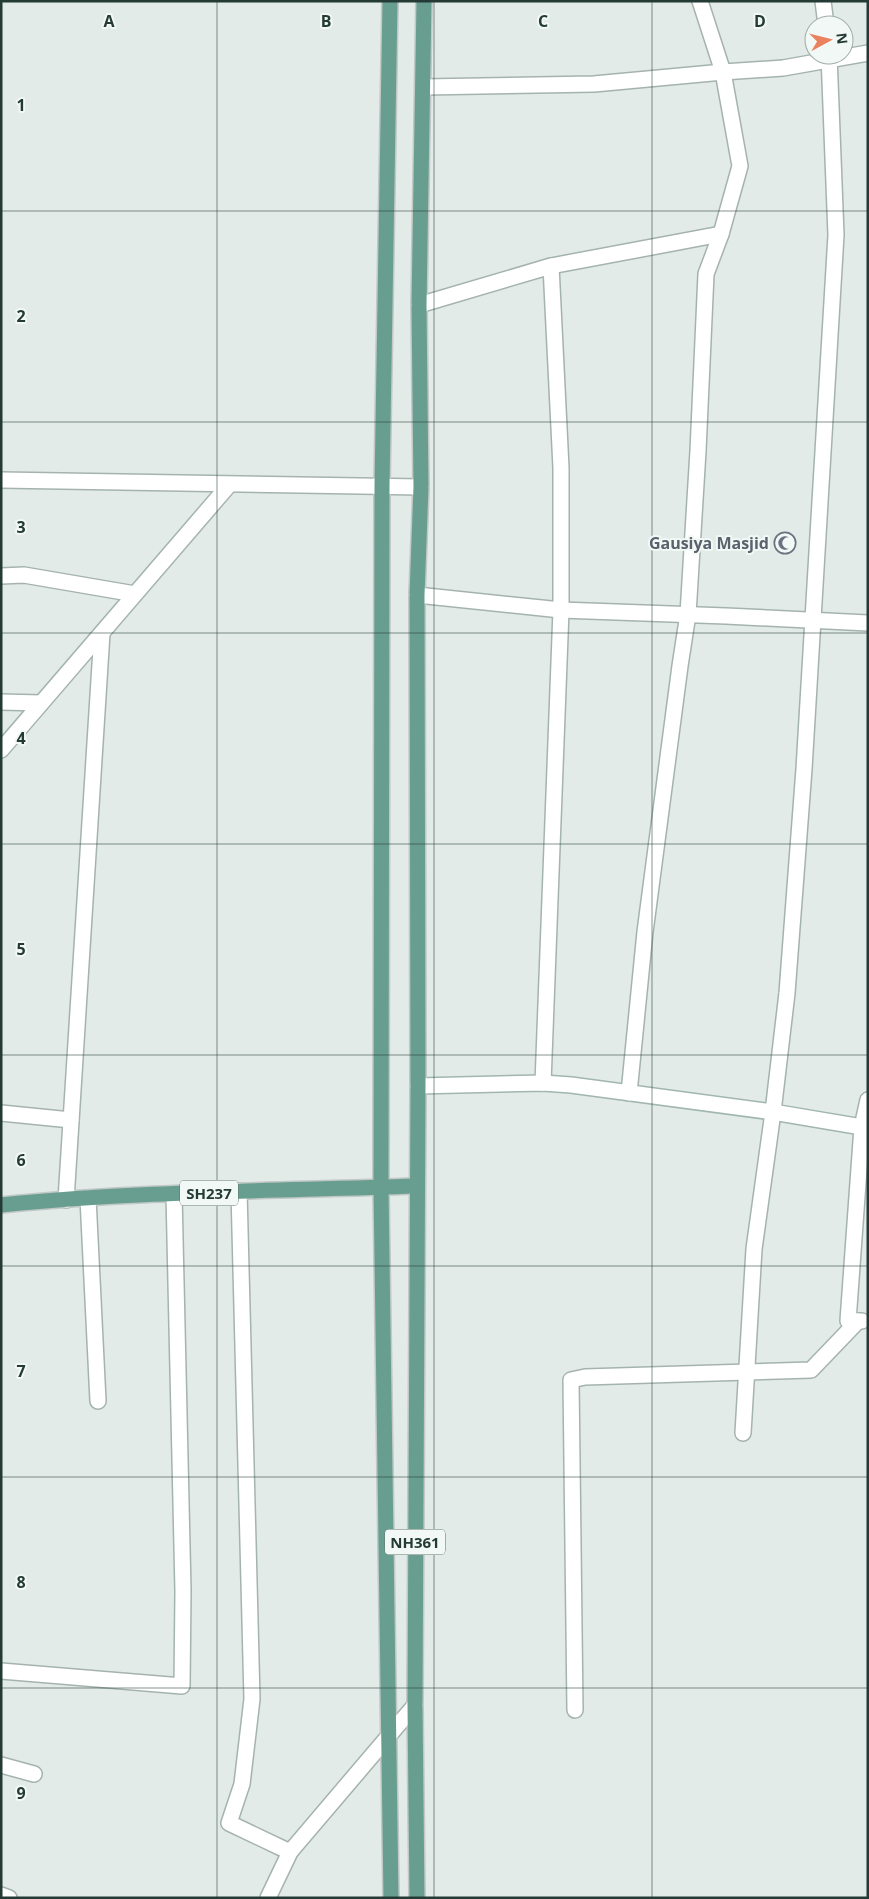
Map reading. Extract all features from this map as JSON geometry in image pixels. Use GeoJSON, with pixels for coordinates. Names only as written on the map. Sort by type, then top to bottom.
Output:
{"type":"FeatureCollection","features":[{"type":"Feature","properties":{"kind":"main road"},"geometry":{"type":"LineString","coordinates":[[390,1],[382,486],[381,1187],[391,1898]]}},
{"type":"Feature","properties":{"kind":"main road"},"geometry":{"type":"LineString","coordinates":[[416,1186],[418,1086],[417,595],[421,487],[419,305],[424,1]]}},
{"type":"Feature","properties":{"kind":"main road","name":"SH237"},"geometry":{"type":"LineString","coordinates":[[1,1206],[88,1198],[416,1186]]}},
{"type":"Feature","properties":{"kind":"main road","name":"NH361"},"geometry":{"type":"LineString","coordinates":[[416,1186],[415,1705],[417,1898]]}},
{"type":"Feature","properties":{"kind":"street"},"geometry":{"type":"LineString","coordinates":[[628,1092],[645,932],[688,614],[706,274],[721,234],[740,166],[723,72],[700,1]]}},
{"type":"Feature","properties":{"kind":"street"},"geometry":{"type":"LineString","coordinates":[[823,1],[825,15]]}},
{"type":"Feature","properties":{"kind":"street"},"geometry":{"type":"LineString","coordinates":[[854,54],[868,53]]}},
{"type":"Feature","properties":{"kind":"street"},"geometry":{"type":"LineString","coordinates":[[424,87],[594,84],[783,68],[804,63]]}},
{"type":"Feature","properties":{"kind":"street"},"geometry":{"type":"LineString","coordinates":[[743,1433],[754,1249],[774,1112],[787,993],[813,620],[836,235],[829,65]]}},
{"type":"Feature","properties":{"kind":"street"},"geometry":{"type":"LineString","coordinates":[[419,305],[551,266],[721,234]]}},
{"type":"Feature","properties":{"kind":"street"},"geometry":{"type":"LineString","coordinates":[[543,1083],[561,610],[561,468],[551,266]]}},
{"type":"Feature","properties":{"kind":"street"},"geometry":{"type":"LineString","coordinates":[[1,480],[421,487]]}},
{"type":"Feature","properties":{"kind":"street"},"geometry":{"type":"LineString","coordinates":[[1,750],[228,485]]}},
{"type":"Feature","properties":{"kind":"street"},"geometry":{"type":"LineString","coordinates":[[1,576],[24,575],[135,594]]}},
{"type":"Feature","properties":{"kind":"street"},"geometry":{"type":"LineString","coordinates":[[417,595],[561,610],[868,623]]}},
{"type":"Feature","properties":{"kind":"street"},"geometry":{"type":"LineString","coordinates":[[66,1200],[102,633]]}},
{"type":"Feature","properties":{"kind":"street"},"geometry":{"type":"LineString","coordinates":[[1,702],[42,703]]}},
{"type":"Feature","properties":{"kind":"street"},"geometry":{"type":"LineString","coordinates":[[418,1086],[543,1083],[571,1085],[774,1112],[865,1128]]}},
{"type":"Feature","properties":{"kind":"street"},"geometry":{"type":"LineString","coordinates":[[863,1321],[848,1321],[868,1100]]}},
{"type":"Feature","properties":{"kind":"street"},"geometry":{"type":"LineString","coordinates":[[1,1113],[71,1120]]}},
{"type":"Feature","properties":{"kind":"street"},"geometry":{"type":"LineString","coordinates":[[239,1191],[252,1699],[242,1784],[229,1824],[290,1852]]}},
{"type":"Feature","properties":{"kind":"street"},"geometry":{"type":"LineString","coordinates":[[1,1671],[182,1686],[183,1591],[174,1194]]}},
{"type":"Feature","properties":{"kind":"street"},"geometry":{"type":"LineString","coordinates":[[88,1198],[98,1401]]}},
{"type":"Feature","properties":{"kind":"street"},"geometry":{"type":"LineString","coordinates":[[575,1710],[570,1380],[585,1377],[811,1370],[863,1321]]}},
{"type":"Feature","properties":{"kind":"street"},"geometry":{"type":"LineString","coordinates":[[268,1898],[290,1852],[415,1705]]}},
{"type":"Feature","properties":{"kind":"street"},"geometry":{"type":"LineString","coordinates":[[1,1766],[34,1774]]}},
{"type":"Feature","properties":{"kind":"street"},"geometry":{"type":"LineString","coordinates":[[1,1895],[9,1898]]}},
{"type":"Feature","properties":{"kind":"place","name":"Gausiya Masjid"},"geometry":{"type":"Point","coordinates":[785,543]}}]}
